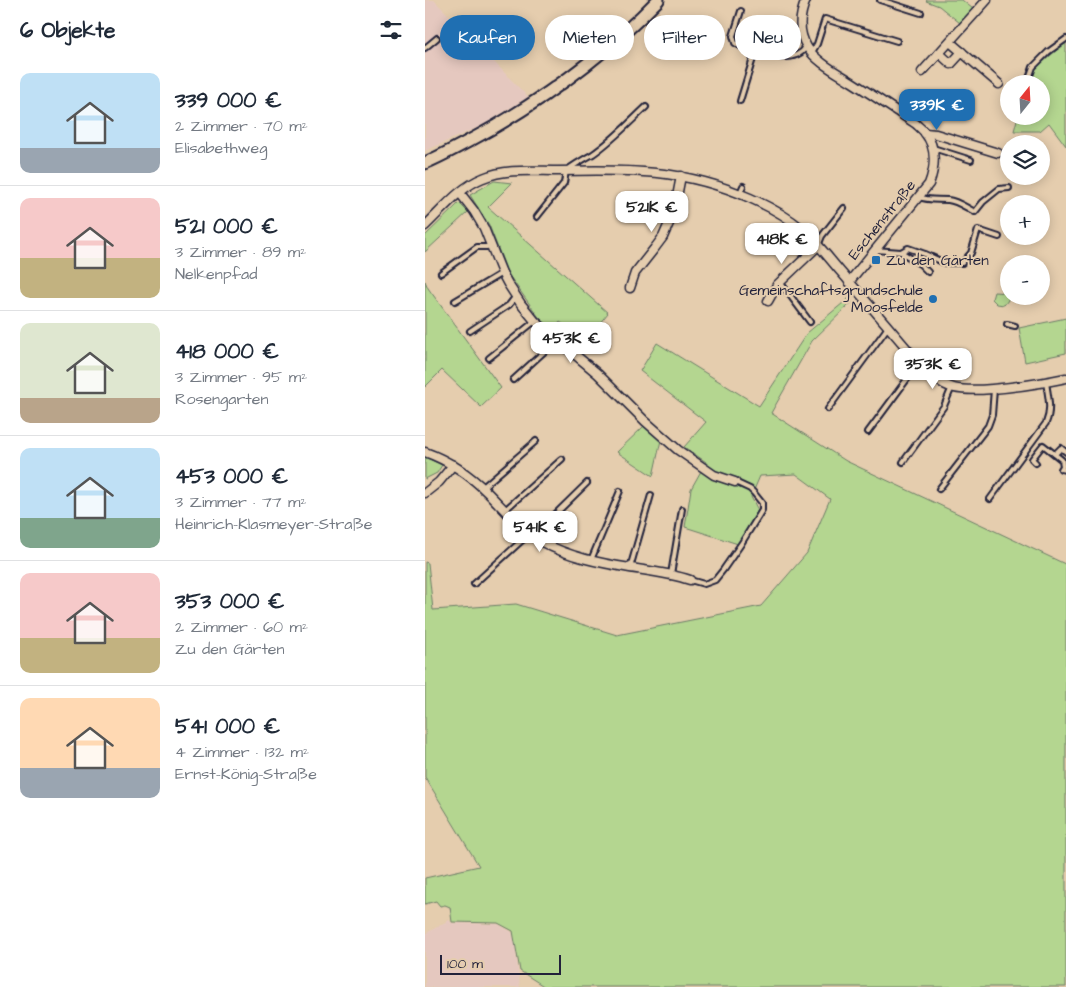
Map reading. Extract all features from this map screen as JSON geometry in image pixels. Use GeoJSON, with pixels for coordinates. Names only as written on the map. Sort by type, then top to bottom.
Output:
{"type":"FeatureCollection","features":[{"type":"Feature","properties":{"kind":"main road"},"geometry":{"type":"LineString","coordinates":[[425,163],[477,137],[523,110],[584,67],[633,25],[658,0]]}},
{"type":"Feature","properties":{"kind":"street"},"geometry":{"type":"LineString","coordinates":[[806,0],[800,21],[801,30],[809,50]]}},
{"type":"Feature","properties":{"kind":"street"},"geometry":{"type":"LineString","coordinates":[[922,72],[987,0]]}},
{"type":"Feature","properties":{"kind":"street"},"geometry":{"type":"LineString","coordinates":[[950,42],[999,84]]}},
{"type":"Feature","properties":{"kind":"street","name":"Eschenstraße"},"geometry":{"type":"LineString","coordinates":[[809,50],[830,68],[916,124],[925,133],[933,148],[934,158],[929,184],[849,282]]}},
{"type":"Feature","properties":{"kind":"street"},"geometry":{"type":"LineString","coordinates":[[939,53],[951,64],[962,52]]}},
{"type":"Feature","properties":{"kind":"street"},"geometry":{"type":"LineString","coordinates":[[925,133],[936,134],[998,153]]}},
{"type":"Feature","properties":{"kind":"street"},"geometry":{"type":"LineString","coordinates":[[425,226],[471,184],[484,177],[510,172],[635,171],[681,176],[741,189],[760,202],[782,210],[802,229],[919,363],[940,382],[961,389],[994,389],[1066,378]]}},
{"type":"Feature","properties":{"kind":"street"},"geometry":{"type":"LineString","coordinates":[[630,288],[635,273],[655,249],[671,221],[681,176]]}},
{"type":"Feature","properties":{"kind":"street"},"geometry":{"type":"LineString","coordinates":[[460,193],[484,228],[502,273],[535,321],[581,358],[645,421],[678,450],[714,474],[735,482]]}},
{"type":"Feature","properties":{"kind":"street"},"geometry":{"type":"LineString","coordinates":[[768,301],[780,282],[818,246]]}},
{"type":"Feature","properties":{"kind":"street"},"geometry":{"type":"LineString","coordinates":[[425,452],[453,465],[468,475],[513,520],[531,535],[559,549],[591,560],[671,574],[690,580]]}},
{"type":"Feature","properties":{"kind":"street"},"geometry":{"type":"LineString","coordinates":[[425,493],[439,482],[453,465]]}},
{"type":"Feature","properties":{"kind":"lane"},"geometry":{"type":"LineString","coordinates":[[881,0],[921,13]]}},
{"type":"Feature","properties":{"kind":"lane"},"geometry":{"type":"LineString","coordinates":[[740,15],[741,11]]}},
{"type":"Feature","properties":{"kind":"lane"},"geometry":{"type":"LineString","coordinates":[[801,52],[809,50],[817,44],[825,18],[897,41]]}},
{"type":"Feature","properties":{"kind":"lane"},"geometry":{"type":"LineString","coordinates":[[735,30],[733,36],[735,43]]}},
{"type":"Feature","properties":{"kind":"lane"},"geometry":{"type":"LineString","coordinates":[[425,48],[437,38]]}},
{"type":"Feature","properties":{"kind":"lane"},"geometry":{"type":"LineString","coordinates":[[1030,75],[1033,67],[1048,52],[1066,39]]}},
{"type":"Feature","properties":{"kind":"lane"},"geometry":{"type":"LineString","coordinates":[[740,101],[753,60]]}},
{"type":"Feature","properties":{"kind":"lane"},"geometry":{"type":"LineString","coordinates":[[537,217],[564,183],[566,171],[608,142],[646,107]]}},
{"type":"Feature","properties":{"kind":"lane"},"geometry":{"type":"LineString","coordinates":[[933,148],[971,160]]}},
{"type":"Feature","properties":{"kind":"lane"},"geometry":{"type":"LineString","coordinates":[[919,197],[926,200],[950,200],[962,204],[975,212],[983,202],[999,189],[1009,188]]}},
{"type":"Feature","properties":{"kind":"lane"},"geometry":{"type":"LineString","coordinates":[[818,246],[822,236],[844,208]]}},
{"type":"Feature","properties":{"kind":"lane"},"geometry":{"type":"LineString","coordinates":[[901,252],[908,248],[945,263],[962,263],[971,252],[978,230],[999,237]]}},
{"type":"Feature","properties":{"kind":"lane"},"geometry":{"type":"LineString","coordinates":[[441,273],[477,247],[492,245]]}},
{"type":"Feature","properties":{"kind":"lane"},"geometry":{"type":"LineString","coordinates":[[875,250],[901,252],[920,264],[928,272]]}},
{"type":"Feature","properties":{"kind":"lane"},"geometry":{"type":"LineString","coordinates":[[455,301],[502,273]]}},
{"type":"Feature","properties":{"kind":"lane"},"geometry":{"type":"LineString","coordinates":[[780,282],[810,322]]}},
{"type":"Feature","properties":{"kind":"lane"},"geometry":{"type":"LineString","coordinates":[[470,331],[509,305],[516,296]]}},
{"type":"Feature","properties":{"kind":"lane"},"geometry":{"type":"LineString","coordinates":[[489,358],[535,321]]}},
{"type":"Feature","properties":{"kind":"lane"},"geometry":{"type":"LineString","coordinates":[[1007,324],[1015,326]]}},
{"type":"Feature","properties":{"kind":"lane"},"geometry":{"type":"LineString","coordinates":[[828,409],[888,327]]}},
{"type":"Feature","properties":{"kind":"lane"},"geometry":{"type":"LineString","coordinates":[[513,380],[557,340]]}},
{"type":"Feature","properties":{"kind":"lane"},"geometry":{"type":"LineString","coordinates":[[868,432],[919,363]]}},
{"type":"Feature","properties":{"kind":"lane"},"geometry":{"type":"LineString","coordinates":[[990,499],[1046,423],[1050,408],[1045,382]]}},
{"type":"Feature","properties":{"kind":"lane"},"geometry":{"type":"LineString","coordinates":[[903,462],[945,406],[952,387]]}},
{"type":"Feature","properties":{"kind":"lane"},"geometry":{"type":"LineString","coordinates":[[939,489],[988,426],[992,415],[994,389]]}},
{"type":"Feature","properties":{"kind":"lane"},"geometry":{"type":"LineString","coordinates":[[483,488],[536,441]]}},
{"type":"Feature","properties":{"kind":"lane"},"geometry":{"type":"LineString","coordinates":[[1036,463],[1032,459],[1043,445],[1062,460],[1063,466],[1061,469],[1066,470]]}},
{"type":"Feature","properties":{"kind":"lane"},"geometry":{"type":"LineString","coordinates":[[1055,454],[1061,448],[1066,452]]}},
{"type":"Feature","properties":{"kind":"lane"},"geometry":{"type":"LineString","coordinates":[[505,510],[562,459]]}},
{"type":"Feature","properties":{"kind":"lane"},"geometry":{"type":"LineString","coordinates":[[690,580],[704,584],[715,580],[762,510],[762,503],[758,498],[749,489],[735,482]]}},
{"type":"Feature","properties":{"kind":"lane"},"geometry":{"type":"LineString","coordinates":[[474,584],[587,483]]}},
{"type":"Feature","properties":{"kind":"lane"},"geometry":{"type":"LineString","coordinates":[[591,560],[620,491]]}},
{"type":"Feature","properties":{"kind":"lane"},"geometry":{"type":"LineString","coordinates":[[630,568],[651,495]]}},
{"type":"Feature","properties":{"kind":"lane"},"geometry":{"type":"LineString","coordinates":[[671,574],[682,509]]}},
{"type":"Feature","properties":{"kind":"shaded area"},"geometry":{"type":"Polygon","coordinates":[[[425,0],[434,0],[449,15],[440,15],[440,60],[492,60],[528,97],[485,124],[425,151],[425,0]]]}},
{"type":"Feature","properties":{"kind":"shaded area"},"geometry":{"type":"Polygon","coordinates":[[[449,920],[452,923],[498,924],[512,932],[520,987],[425,987],[425,934],[449,920]]]}},
{"type":"Feature","properties":{"kind":"green space"},"geometry":{"type":"Polygon","coordinates":[[[927,0],[962,0],[973,9],[960,23],[939,6],[927,0]]]}},
{"type":"Feature","properties":{"kind":"green space"},"geometry":{"type":"Polygon","coordinates":[[[1066,42],[1066,146],[1050,124],[1050,75],[1032,75],[1035,69],[1066,42]]]}},
{"type":"Feature","properties":{"kind":"green space"},"geometry":{"type":"Polygon","coordinates":[[[1016,125],[1047,125],[1040,131],[1014,131],[1016,125]]]}},
{"type":"Feature","properties":{"kind":"green space"},"geometry":{"type":"Polygon","coordinates":[[[494,181],[512,183],[488,207],[608,313],[586,340],[560,322],[552,331],[538,316],[508,274],[489,225],[470,195],[494,181]]]}},
{"type":"Feature","properties":{"kind":"green space"},"geometry":{"type":"Polygon","coordinates":[[[459,203],[468,212],[425,252],[425,236],[459,203]]]}},
{"type":"Feature","properties":{"kind":"green space"},"geometry":{"type":"Polygon","coordinates":[[[425,281],[428,288],[501,388],[481,407],[442,370],[425,387],[425,281]]]}},
{"type":"Feature","properties":{"kind":"green space"},"geometry":{"type":"Polygon","coordinates":[[[994,292],[1000,292],[1000,304],[992,299],[994,292]]]}},
{"type":"Feature","properties":{"kind":"green space"},"geometry":{"type":"Polygon","coordinates":[[[849,298],[852,302],[812,341],[771,413],[846,461],[1066,563],[1066,987],[545,987],[520,971],[513,931],[498,923],[452,922],[450,907],[440,906],[436,901],[425,904],[425,878],[479,866],[425,777],[425,562],[428,563],[433,610],[516,604],[617,635],[761,606],[807,553],[830,499],[796,474],[760,476],[751,497],[758,510],[738,544],[685,527],[691,489],[706,462],[684,447],[706,422],[640,371],[657,343],[759,406],[807,333],[849,298]]]}},
{"type":"Feature","properties":{"kind":"green space"},"geometry":{"type":"Polygon","coordinates":[[[1066,318],[1066,353],[1025,362],[1019,328],[1066,318]]]}},
{"type":"Feature","properties":{"kind":"green space"},"geometry":{"type":"Polygon","coordinates":[[[644,426],[661,440],[653,476],[617,452],[644,426]]]}},
{"type":"Feature","properties":{"kind":"green space"},"geometry":{"type":"Polygon","coordinates":[[[425,457],[442,465],[437,473],[425,479],[425,457]]]}},
{"type":"Feature","properties":{"kind":"place","name":"Zu den Gärten"},"geometry":{"type":"Point","coordinates":[876,260]}},
{"type":"Feature","properties":{"kind":"place","name":"Gemeinschaftsgrundschule Moosfelde"},"geometry":{"type":"Point","coordinates":[933,299]}}]}
